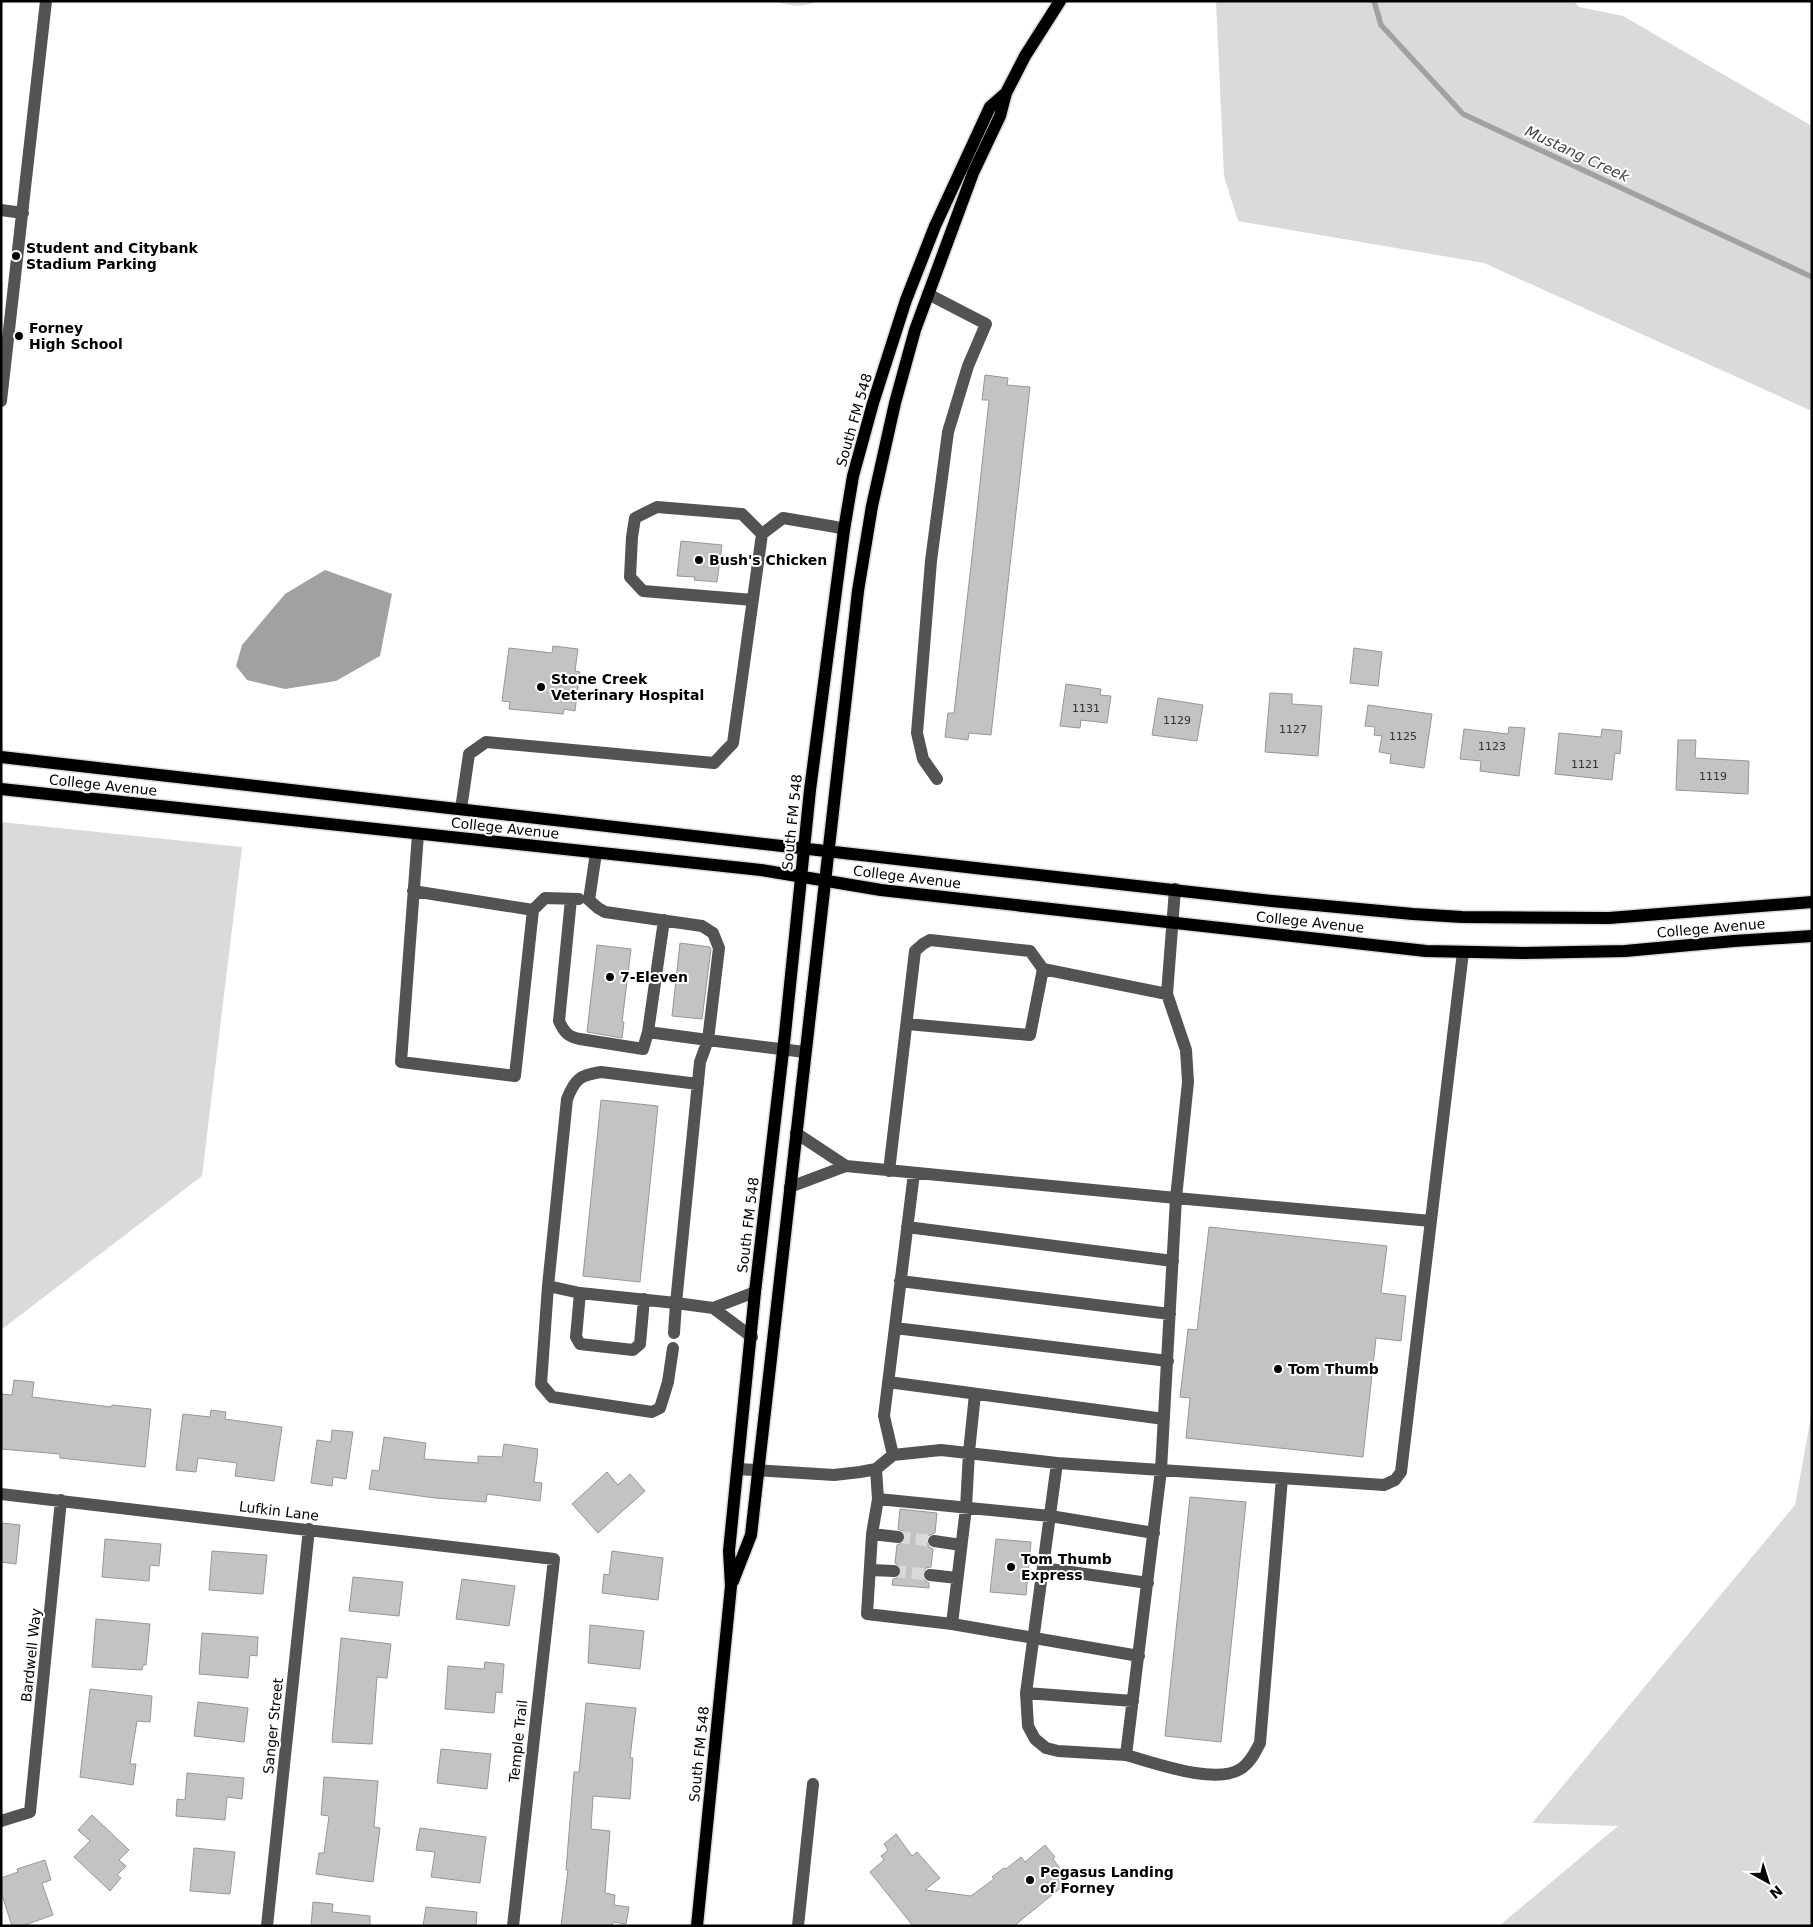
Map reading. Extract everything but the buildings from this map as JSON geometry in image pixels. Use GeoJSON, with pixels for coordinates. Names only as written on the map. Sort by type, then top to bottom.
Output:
{"type":"FeatureCollection","features":[{"type":"Feature","properties":{"kind":"main road","name":"South FM 548"},"geometry":{"type":"LineString","coordinates":[[731,1586],[751,1535],[858,591],[872,506],[895,403],[915,330],[973,173],[1000,116],[1006,93],[1025,56],[1060,1]]}},
{"type":"Feature","properties":{"kind":"main road","name":"South FM 548"},"geometry":{"type":"LineString","coordinates":[[697,1926],[731,1586],[729,1551],[752,1337],[755,1292],[804,849],[844,530],[856,467],[873,403],[906,300],[935,226],[990,107],[1006,93]]}},
{"type":"Feature","properties":{"kind":"main road","name":"College Avenue"},"geometry":{"type":"LineString","coordinates":[[1,757],[1281,902],[1462,917],[1609,918],[1812,902]]}},
{"type":"Feature","properties":{"kind":"main road","name":"College Avenue"},"geometry":{"type":"LineString","coordinates":[[1,789],[761,870],[881,890],[1426,951],[1523,953],[1625,951],[1734,940],[1812,936]]}},
{"type":"Feature","properties":{"kind":"street"},"geometry":{"type":"LineString","coordinates":[[1,401],[46,1]]}},
{"type":"Feature","properties":{"kind":"street"},"geometry":{"type":"LineString","coordinates":[[1,210],[23,213]]}},
{"type":"Feature","properties":{"kind":"street"},"geometry":{"type":"LineString","coordinates":[[928,294],[986,324],[968,366],[948,432],[930,561],[917,733],[924,759],[937,779]]}},
{"type":"Feature","properties":{"kind":"street"},"geometry":{"type":"LineString","coordinates":[[753,600],[642,591],[630,577],[632,537],[635,518],[656,507],[742,514],[762,534]]}},
{"type":"Feature","properties":{"kind":"street"},"geometry":{"type":"LineString","coordinates":[[461,808],[469,754],[486,742],[714,763],[733,743],[762,534],[783,518],[844,530]]}},
{"type":"Feature","properties":{"kind":"street"},"geometry":{"type":"LineString","coordinates":[[418,834],[401,1062],[515,1076],[533,910],[545,898],[589,900],[605,912],[702,926],[713,933],[719,948],[708,1040],[700,1062],[674,1333]]}},
{"type":"Feature","properties":{"kind":"street"},"geometry":{"type":"LineString","coordinates":[[589,900],[596,852]]}},
{"type":"Feature","properties":{"kind":"street"},"geometry":{"type":"LineString","coordinates":[[1126,1756],[1162,1470],[1176,1198],[1188,1082],[1186,1050],[1167,994],[1175,889]]}},
{"type":"Feature","properties":{"kind":"street"},"geometry":{"type":"LineString","coordinates":[[413,891],[533,910]]}},
{"type":"Feature","properties":{"kind":"street"},"geometry":{"type":"LineString","coordinates":[[571,899],[559,1021],[564,1032],[570,1037],[643,1049],[648,1032],[664,920]]}},
{"type":"Feature","properties":{"kind":"street"},"geometry":{"type":"LineString","coordinates":[[889,1171],[915,951],[922,944],[930,940],[1030,951],[1043,969],[1167,994]]}},
{"type":"Feature","properties":{"kind":"street"},"geometry":{"type":"LineString","coordinates":[[738,1470],[834,1475],[876,1469],[893,1455],[941,1450],[1057,1463],[1384,1485],[1395,1480],[1401,1472],[1463,952]]}},
{"type":"Feature","properties":{"kind":"street"},"geometry":{"type":"LineString","coordinates":[[907,1024],[1030,1035],[1043,969]]}},
{"type":"Feature","properties":{"kind":"street"},"geometry":{"type":"LineString","coordinates":[[648,1032],[806,1052]]}},
{"type":"Feature","properties":{"kind":"street"},"geometry":{"type":"LineString","coordinates":[[673,1348],[668,1382],[660,1408],[652,1412],[552,1397],[541,1384],[548,1286],[567,1099],[573,1084],[585,1074],[601,1072],[698,1084]]}},
{"type":"Feature","properties":{"kind":"street"},"geometry":{"type":"LineString","coordinates":[[796,1133],[846,1166],[1431,1221]]}},
{"type":"Feature","properties":{"kind":"street"},"geometry":{"type":"LineString","coordinates":[[790,1187],[846,1166]]}},
{"type":"Feature","properties":{"kind":"street"},"geometry":{"type":"LineString","coordinates":[[893,1455],[884,1416],[914,1173]]}},
{"type":"Feature","properties":{"kind":"street"},"geometry":{"type":"LineString","coordinates":[[907,1227],[1173,1261]]}},
{"type":"Feature","properties":{"kind":"street"},"geometry":{"type":"LineString","coordinates":[[900,1281],[1170,1314]]}},
{"type":"Feature","properties":{"kind":"street"},"geometry":{"type":"LineString","coordinates":[[548,1286],[580,1293],[713,1308],[755,1292]]}},
{"type":"Feature","properties":{"kind":"street"},"geometry":{"type":"LineString","coordinates":[[580,1293],[576,1337],[580,1344],[633,1350],[640,1344],[644,1299]]}},
{"type":"Feature","properties":{"kind":"street"},"geometry":{"type":"LineString","coordinates":[[713,1308],[752,1337]]}},
{"type":"Feature","properties":{"kind":"street"},"geometry":{"type":"LineString","coordinates":[[895,1328],[1168,1361]]}},
{"type":"Feature","properties":{"kind":"street"},"geometry":{"type":"LineString","coordinates":[[888,1382],[1164,1419]]}},
{"type":"Feature","properties":{"kind":"street"},"geometry":{"type":"LineString","coordinates":[[952,1624],[966,1508],[968,1452],[975,1394]]}},
{"type":"Feature","properties":{"kind":"street"},"geometry":{"type":"LineString","coordinates":[[1057,1463],[1032,1636],[1026,1693],[1028,1726],[1035,1739],[1046,1748],[1058,1751],[1126,1756],[1205,1775],[1227,1774],[1242,1768],[1251,1759],[1260,1743],[1282,1478]]}},
{"type":"Feature","properties":{"kind":"street"},"geometry":{"type":"LineString","coordinates":[[876,1469],[878,1499],[872,1534],[867,1614],[1032,1636],[1139,1656]]}},
{"type":"Feature","properties":{"kind":"street","name":"Lufkin Lane"},"geometry":{"type":"LineString","coordinates":[[1,1494],[554,1559]]}},
{"type":"Feature","properties":{"kind":"street"},"geometry":{"type":"LineString","coordinates":[[878,1499],[1050,1516],[1154,1534]]}},
{"type":"Feature","properties":{"kind":"street","name":"Bardwell Way"},"geometry":{"type":"LineString","coordinates":[[1,1821],[30,1812],[61,1500]]}},
{"type":"Feature","properties":{"kind":"street","name":"Sanger Street"},"geometry":{"type":"LineString","coordinates":[[267,1926],[309,1529]]}},
{"type":"Feature","properties":{"kind":"street"},"geometry":{"type":"LineString","coordinates":[[872,1534],[898,1537]]}},
{"type":"Feature","properties":{"kind":"street"},"geometry":{"type":"LineString","coordinates":[[934,1541],[961,1545]]}},
{"type":"Feature","properties":{"kind":"street","name":"Temple Trail"},"geometry":{"type":"LineString","coordinates":[[513,1926],[554,1559]]}},
{"type":"Feature","properties":{"kind":"street"},"geometry":{"type":"LineString","coordinates":[[1043,1568],[1148,1583]]}},
{"type":"Feature","properties":{"kind":"street"},"geometry":{"type":"LineString","coordinates":[[870,1570],[894,1571]]}},
{"type":"Feature","properties":{"kind":"street"},"geometry":{"type":"LineString","coordinates":[[930,1575],[957,1578]]}},
{"type":"Feature","properties":{"kind":"street"},"geometry":{"type":"LineString","coordinates":[[1026,1693],[1133,1701]]}},
{"type":"Feature","properties":{"kind":"street"},"geometry":{"type":"LineString","coordinates":[[798,1926],[813,1784]]}},
{"type":"Feature","properties":{"kind":"shaded area"},"geometry":{"type":"Polygon","coordinates":[[[778,1],[817,1],[798,5],[778,1]]]}},
{"type":"Feature","properties":{"kind":"shaded area"},"geometry":{"type":"Polygon","coordinates":[[[1216,1],[1574,1],[1579,7],[1623,16],[1812,126],[1812,411],[1484,263],[1238,221],[1224,176],[1216,1]]]}},
{"type":"Feature","properties":{"kind":"shaded area"},"geometry":{"type":"Polygon","coordinates":[[[325,570],[392,594],[380,656],[336,681],[285,689],[247,680],[236,666],[242,645],[285,594],[325,570]]]}},
{"type":"Feature","properties":{"kind":"shaded area"},"geometry":{"type":"Polygon","coordinates":[[[1,822],[242,847],[202,1176],[1,1330],[1,822]]]}},
{"type":"Feature","properties":{"kind":"shaded area"},"geometry":{"type":"Polygon","coordinates":[[[1812,1411],[1812,1926],[1499,1926],[1618,1826],[1532,1823],[1795,1505],[1812,1411]]]}},
{"type":"Feature","properties":{"kind":"waterway","name":"Mustang Creek"},"geometry":{"type":"LineString","coordinates":[[1374,1],[1381,25],[1463,114],[1812,277]]}},
{"type":"Feature","properties":{"kind":"tunnel"},"geometry":{"type":"LineString","coordinates":[[898,1537],[934,1541]]}},
{"type":"Feature","properties":{"kind":"tunnel"},"geometry":{"type":"LineString","coordinates":[[894,1571],[930,1575]]}},
{"type":"Feature","properties":{"kind":"place","name":"Student and Citybank Stadium Parking"},"geometry":{"type":"Point","coordinates":[16,256]}},
{"type":"Feature","properties":{"kind":"place","name":"Forney High School"},"geometry":{"type":"Point","coordinates":[19,336]}},
{"type":"Feature","properties":{"kind":"place","name":"Bush's Chicken"},"geometry":{"type":"Point","coordinates":[699,560]}},
{"type":"Feature","properties":{"kind":"place","name":"Stone Creek Veterinary Hospital"},"geometry":{"type":"Point","coordinates":[541,687]}},
{"type":"Feature","properties":{"kind":"place","name":"7-Eleven"},"geometry":{"type":"Point","coordinates":[610,977]}},
{"type":"Feature","properties":{"kind":"place","name":"Tom Thumb"},"geometry":{"type":"Point","coordinates":[1278,1369]}},
{"type":"Feature","properties":{"kind":"place","name":"Tom Thumb Express"},"geometry":{"type":"Point","coordinates":[1011,1567]}},
{"type":"Feature","properties":{"kind":"place","name":"Pegasus Landing of Forney"},"geometry":{"type":"Point","coordinates":[1030,1880]}}]}
